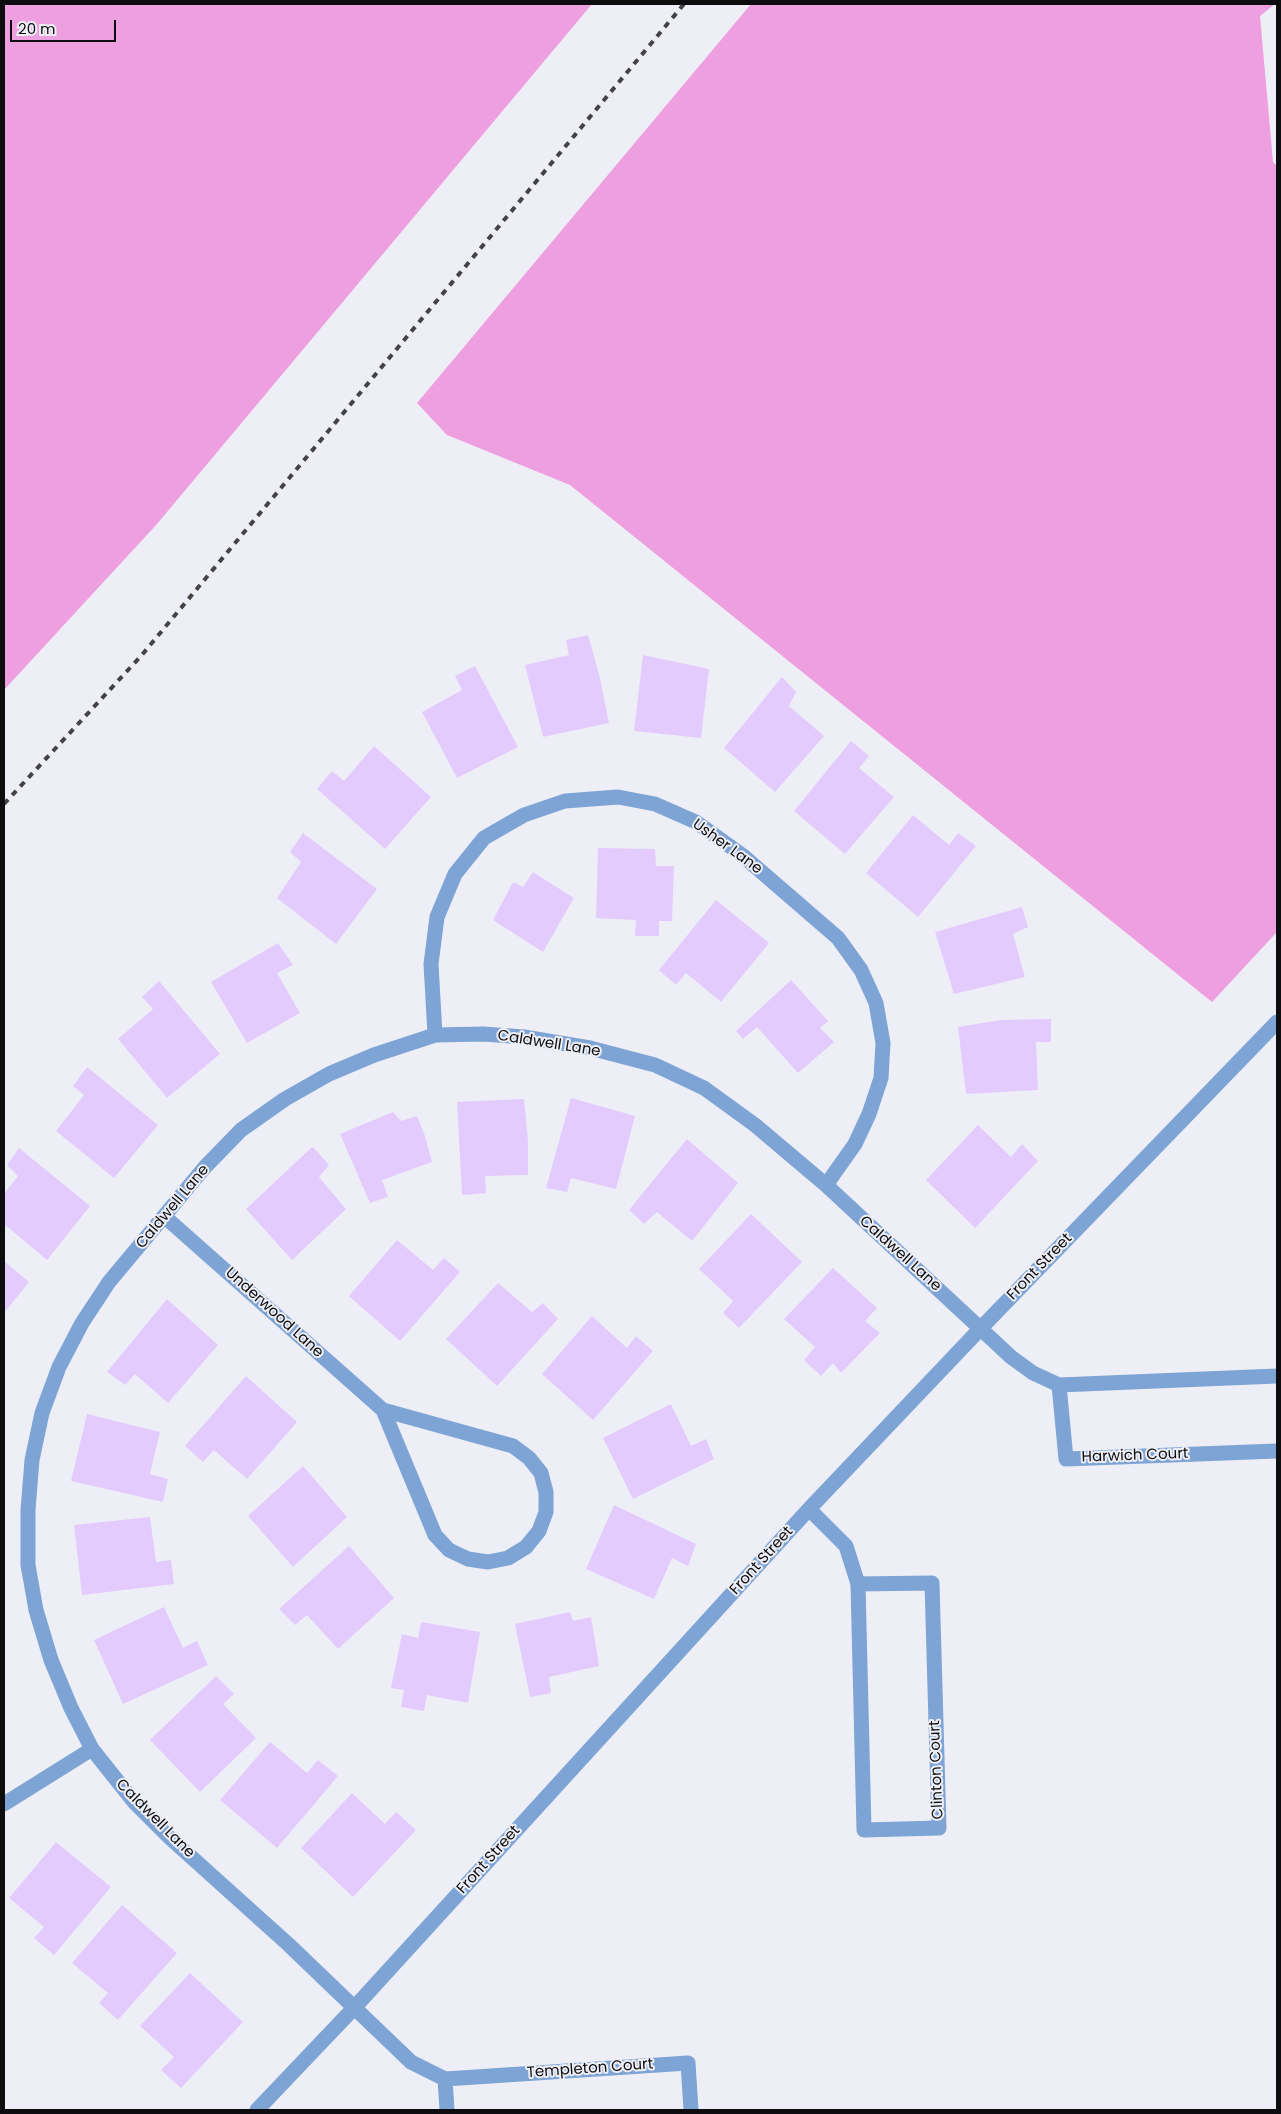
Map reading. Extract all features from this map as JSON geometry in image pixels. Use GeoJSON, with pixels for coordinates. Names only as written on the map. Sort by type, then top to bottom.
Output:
{"type":"FeatureCollection","features":[{"type":"Feature","properties":{"kind":"street","name":"Usher Lane"},"geometry":{"type":"LineString","coordinates":[[435,1036],[431,964],[437,917],[455,874],[484,838],[524,815],[565,801],[618,797],[656,804],[696,822],[742,855],[838,938],[861,970],[876,1004],[883,1043],[881,1078],[869,1114],[856,1144],[826,1185]]}},
{"type":"Feature","properties":{"kind":"street","name":"Front Street"},"geometry":{"type":"LineString","coordinates":[[257,2110],[354,2008],[809,1509],[1277,1022]]}},
{"type":"Feature","properties":{"kind":"street","name":"Caldwell Lane"},"geometry":{"type":"LineString","coordinates":[[354,2008],[289,1945],[135,1803],[92,1749],[71,1708],[54,1668],[36,1610],[28,1565],[28,1510],[32,1460],[46,1404],[59,1367],[82,1323],[109,1282],[205,1167],[242,1130],[285,1099],[329,1074],[374,1055],[435,1036],[483,1034],[524,1037],[590,1048],[655,1065],[704,1088],[755,1125],[826,1185],[981,1328]]}},
{"type":"Feature","properties":{"kind":"street","name":"Underwood Lane"},"geometry":{"type":"LineString","coordinates":[[165,1216],[383,1410],[435,1535],[449,1550],[468,1559],[488,1562],[508,1558],[526,1547],[539,1531],[546,1512],[546,1492],[540,1474],[529,1458],[513,1446],[383,1410]]}},
{"type":"Feature","properties":{"kind":"street"},"geometry":{"type":"LineString","coordinates":[[981,1328],[1012,1357],[1033,1373],[1059,1385],[1277,1376]]}},
{"type":"Feature","properties":{"kind":"street","name":"Harwich Court"},"geometry":{"type":"LineString","coordinates":[[1059,1385],[1066,1459],[1277,1451]]}},
{"type":"Feature","properties":{"kind":"street","name":"Clinton Court"},"geometry":{"type":"LineString","coordinates":[[809,1509],[846,1546],[858,1584],[864,1830],[939,1828],[932,1583],[858,1584]]}},
{"type":"Feature","properties":{"kind":"street"},"geometry":{"type":"LineString","coordinates":[[4,1804],[92,1749]]}},
{"type":"Feature","properties":{"kind":"street"},"geometry":{"type":"LineString","coordinates":[[354,2008],[411,2062],[444,2079],[447,2110]]}},
{"type":"Feature","properties":{"kind":"street","name":"Templeton Court"},"geometry":{"type":"LineString","coordinates":[[444,2079],[688,2063],[691,2110]]}},
{"type":"Feature","properties":{"kind":"shaded area"},"geometry":{"type":"Polygon","coordinates":[[[4,4],[592,4],[157,524],[4,690],[4,4]]]}},
{"type":"Feature","properties":{"kind":"shaded area"},"geometry":{"type":"Polygon","coordinates":[[[751,4],[1275,4],[1260,16],[1273,162],[1277,166],[1277,932],[1212,1002],[570,485],[447,435],[417,403],[751,4]]]}},
{"type":"Feature","properties":{"kind":"building"},"geometry":{"type":"Polygon","coordinates":[[[588,635],[600,678],[609,723],[543,737],[525,665],[569,655],[566,640],[588,635]]]}},
{"type":"Feature","properties":{"kind":"building"},"geometry":{"type":"Polygon","coordinates":[[[643,655],[709,669],[701,738],[634,731],[643,655]]]}},
{"type":"Feature","properties":{"kind":"building"},"geometry":{"type":"Polygon","coordinates":[[[475,666],[518,747],[457,778],[422,712],[462,690],[455,676],[475,666]]]}},
{"type":"Feature","properties":{"kind":"building"},"geometry":{"type":"Polygon","coordinates":[[[782,677],[796,692],[789,706],[824,736],[775,792],[724,748],[782,677]]]}},
{"type":"Feature","properties":{"kind":"building"},"geometry":{"type":"Polygon","coordinates":[[[851,741],[869,756],[859,768],[894,797],[845,854],[794,811],[851,741]]]}},
{"type":"Feature","properties":{"kind":"building"},"geometry":{"type":"Polygon","coordinates":[[[374,746],[431,797],[385,849],[317,789],[332,771],[344,781],[374,746]]]}},
{"type":"Feature","properties":{"kind":"building"},"geometry":{"type":"Polygon","coordinates":[[[913,815],[949,845],[958,833],[976,846],[918,917],[866,873],[913,815]]]}},
{"type":"Feature","properties":{"kind":"building"},"geometry":{"type":"Polygon","coordinates":[[[303,833],[377,889],[336,944],[277,898],[301,862],[290,852],[303,833]]]}},
{"type":"Feature","properties":{"kind":"building"},"geometry":{"type":"Polygon","coordinates":[[[598,848],[655,849],[656,866],[674,866],[672,921],[659,921],[659,936],[635,936],[636,920],[596,918],[598,848]]]}},
{"type":"Feature","properties":{"kind":"building"},"geometry":{"type":"Polygon","coordinates":[[[533,872],[574,898],[543,952],[493,920],[513,882],[523,887],[533,872]]]}},
{"type":"Feature","properties":{"kind":"building"},"geometry":{"type":"Polygon","coordinates":[[[716,900],[769,943],[721,1002],[686,973],[676,985],[659,970],[716,900]]]}},
{"type":"Feature","properties":{"kind":"building"},"geometry":{"type":"Polygon","coordinates":[[[1022,907],[1028,927],[1013,934],[1025,977],[954,994],[935,932],[1022,907]]]}},
{"type":"Feature","properties":{"kind":"building"},"geometry":{"type":"Polygon","coordinates":[[[278,943],[293,965],[277,973],[300,1013],[247,1043],[211,982],[278,943]]]}},
{"type":"Feature","properties":{"kind":"building"},"geometry":{"type":"Polygon","coordinates":[[[791,980],[828,1021],[820,1028],[834,1042],[798,1073],[757,1027],[743,1039],[736,1031],[791,980]]]}},
{"type":"Feature","properties":{"kind":"building"},"geometry":{"type":"Polygon","coordinates":[[[159,981],[220,1054],[167,1098],[118,1039],[153,1009],[142,997],[159,981]]]}},
{"type":"Feature","properties":{"kind":"building"},"geometry":{"type":"Polygon","coordinates":[[[1051,1019],[1051,1042],[1036,1042],[1038,1090],[966,1094],[958,1027],[1000,1020],[1051,1019]]]}},
{"type":"Feature","properties":{"kind":"building"},"geometry":{"type":"Polygon","coordinates":[[[87,1067],[158,1125],[114,1178],[56,1131],[84,1095],[73,1086],[87,1067]]]}},
{"type":"Feature","properties":{"kind":"building"},"geometry":{"type":"Polygon","coordinates":[[[571,1098],[635,1116],[616,1189],[571,1178],[567,1192],[546,1188],[571,1098]]]}},
{"type":"Feature","properties":{"kind":"building"},"geometry":{"type":"Polygon","coordinates":[[[524,1099],[528,1141],[528,1175],[485,1176],[486,1193],[462,1195],[457,1102],[524,1099]]]}},
{"type":"Feature","properties":{"kind":"building"},"geometry":{"type":"Polygon","coordinates":[[[393,1112],[401,1121],[417,1116],[432,1162],[382,1180],[388,1197],[370,1203],[340,1134],[393,1112]]]}},
{"type":"Feature","properties":{"kind":"building"},"geometry":{"type":"Polygon","coordinates":[[[978,1125],[1011,1157],[1022,1144],[1038,1161],[975,1228],[926,1180],[978,1125]]]}},
{"type":"Feature","properties":{"kind":"building"},"geometry":{"type":"Polygon","coordinates":[[[687,1139],[738,1183],[692,1241],[657,1212],[644,1224],[629,1210],[687,1139]]]}},
{"type":"Feature","properties":{"kind":"building"},"geometry":{"type":"Polygon","coordinates":[[[312,1147],[329,1165],[319,1177],[346,1209],[292,1260],[246,1209],[312,1147]]]}},
{"type":"Feature","properties":{"kind":"building"},"geometry":{"type":"Polygon","coordinates":[[[19,1148],[90,1206],[47,1260],[4,1224],[4,1194],[18,1176],[7,1165],[19,1148]]]}},
{"type":"Feature","properties":{"kind":"building"},"geometry":{"type":"Polygon","coordinates":[[[751,1214],[802,1262],[739,1328],[723,1313],[733,1301],[699,1269],[751,1214]]]}},
{"type":"Feature","properties":{"kind":"building"},"geometry":{"type":"Polygon","coordinates":[[[397,1240],[433,1270],[444,1258],[460,1272],[400,1341],[349,1296],[397,1240]]]}},
{"type":"Feature","properties":{"kind":"building"},"geometry":{"type":"Polygon","coordinates":[[[4,1261],[29,1282],[4,1313],[4,1261]]]}},
{"type":"Feature","properties":{"kind":"building"},"geometry":{"type":"Polygon","coordinates":[[[833,1268],[877,1308],[865,1321],[880,1333],[841,1373],[833,1363],[821,1376],[804,1360],[815,1347],[784,1319],[833,1268]]]}},
{"type":"Feature","properties":{"kind":"building"},"geometry":{"type":"Polygon","coordinates":[[[498,1283],[532,1312],[543,1303],[558,1319],[497,1386],[446,1339],[498,1283]]]}},
{"type":"Feature","properties":{"kind":"building"},"geometry":{"type":"Polygon","coordinates":[[[167,1299],[218,1345],[168,1403],[135,1374],[125,1385],[107,1372],[167,1299]]]}},
{"type":"Feature","properties":{"kind":"building"},"geometry":{"type":"Polygon","coordinates":[[[592,1316],[627,1348],[636,1336],[653,1351],[593,1420],[542,1374],[592,1316]]]}},
{"type":"Feature","properties":{"kind":"building"},"geometry":{"type":"Polygon","coordinates":[[[246,1376],[297,1422],[247,1479],[214,1450],[203,1462],[185,1446],[246,1376]]]}},
{"type":"Feature","properties":{"kind":"building"},"geometry":{"type":"Polygon","coordinates":[[[671,1404],[691,1446],[706,1439],[714,1459],[633,1499],[603,1438],[671,1404]]]}},
{"type":"Feature","properties":{"kind":"building"},"geometry":{"type":"Polygon","coordinates":[[[87,1414],[160,1432],[150,1474],[168,1479],[163,1502],[71,1481],[87,1414]]]}},
{"type":"Feature","properties":{"kind":"building"},"geometry":{"type":"Polygon","coordinates":[[[303,1466],[347,1517],[293,1567],[248,1516],[303,1466]]]}},
{"type":"Feature","properties":{"kind":"building"},"geometry":{"type":"Polygon","coordinates":[[[614,1505],[696,1544],[688,1566],[672,1558],[654,1599],[586,1569],[614,1505]]]}},
{"type":"Feature","properties":{"kind":"building"},"geometry":{"type":"Polygon","coordinates":[[[150,1517],[156,1562],[171,1560],[174,1584],[82,1595],[74,1525],[150,1517]]]}},
{"type":"Feature","properties":{"kind":"building"},"geometry":{"type":"Polygon","coordinates":[[[349,1546],[394,1598],[338,1649],[307,1615],[295,1625],[279,1609],[349,1546]]]}},
{"type":"Feature","properties":{"kind":"building"},"geometry":{"type":"Polygon","coordinates":[[[164,1607],[183,1648],[197,1641],[208,1665],[123,1704],[94,1640],[164,1607]]]}},
{"type":"Feature","properties":{"kind":"building"},"geometry":{"type":"Polygon","coordinates":[[[570,1612],[573,1621],[591,1617],[599,1666],[549,1677],[551,1693],[530,1697],[515,1624],[570,1612]]]}},
{"type":"Feature","properties":{"kind":"building"},"geometry":{"type":"Polygon","coordinates":[[[421,1622],[480,1632],[468,1703],[427,1695],[424,1711],[401,1707],[404,1690],[391,1688],[402,1634],[418,1638],[421,1622]]]}},
{"type":"Feature","properties":{"kind":"building"},"geometry":{"type":"Polygon","coordinates":[[[216,1676],[234,1694],[223,1704],[256,1738],[200,1792],[150,1740],[216,1676]]]}},
{"type":"Feature","properties":{"kind":"building"},"geometry":{"type":"Polygon","coordinates":[[[270,1742],[307,1773],[318,1760],[338,1776],[277,1848],[220,1800],[270,1742]]]}},
{"type":"Feature","properties":{"kind":"building"},"geometry":{"type":"Polygon","coordinates":[[[352,1793],[385,1824],[396,1812],[416,1830],[353,1897],[301,1848],[352,1793]]]}},
{"type":"Feature","properties":{"kind":"building"},"geometry":{"type":"Polygon","coordinates":[[[56,1842],[111,1887],[54,1955],[34,1938],[44,1927],[9,1898],[56,1842]]]}},
{"type":"Feature","properties":{"kind":"building"},"geometry":{"type":"Polygon","coordinates":[[[122,1905],[177,1953],[118,2020],[99,2003],[108,1993],[72,1963],[122,1905]]]}},
{"type":"Feature","properties":{"kind":"building"},"geometry":{"type":"Polygon","coordinates":[[[190,1973],[243,2022],[181,2088],[161,2070],[174,2057],[140,2026],[190,1973]]]}},
{"type":"Feature","properties":{"kind":"railway"},"geometry":{"type":"LineString","coordinates":[[4,804],[141,656],[684,4]]}}]}
